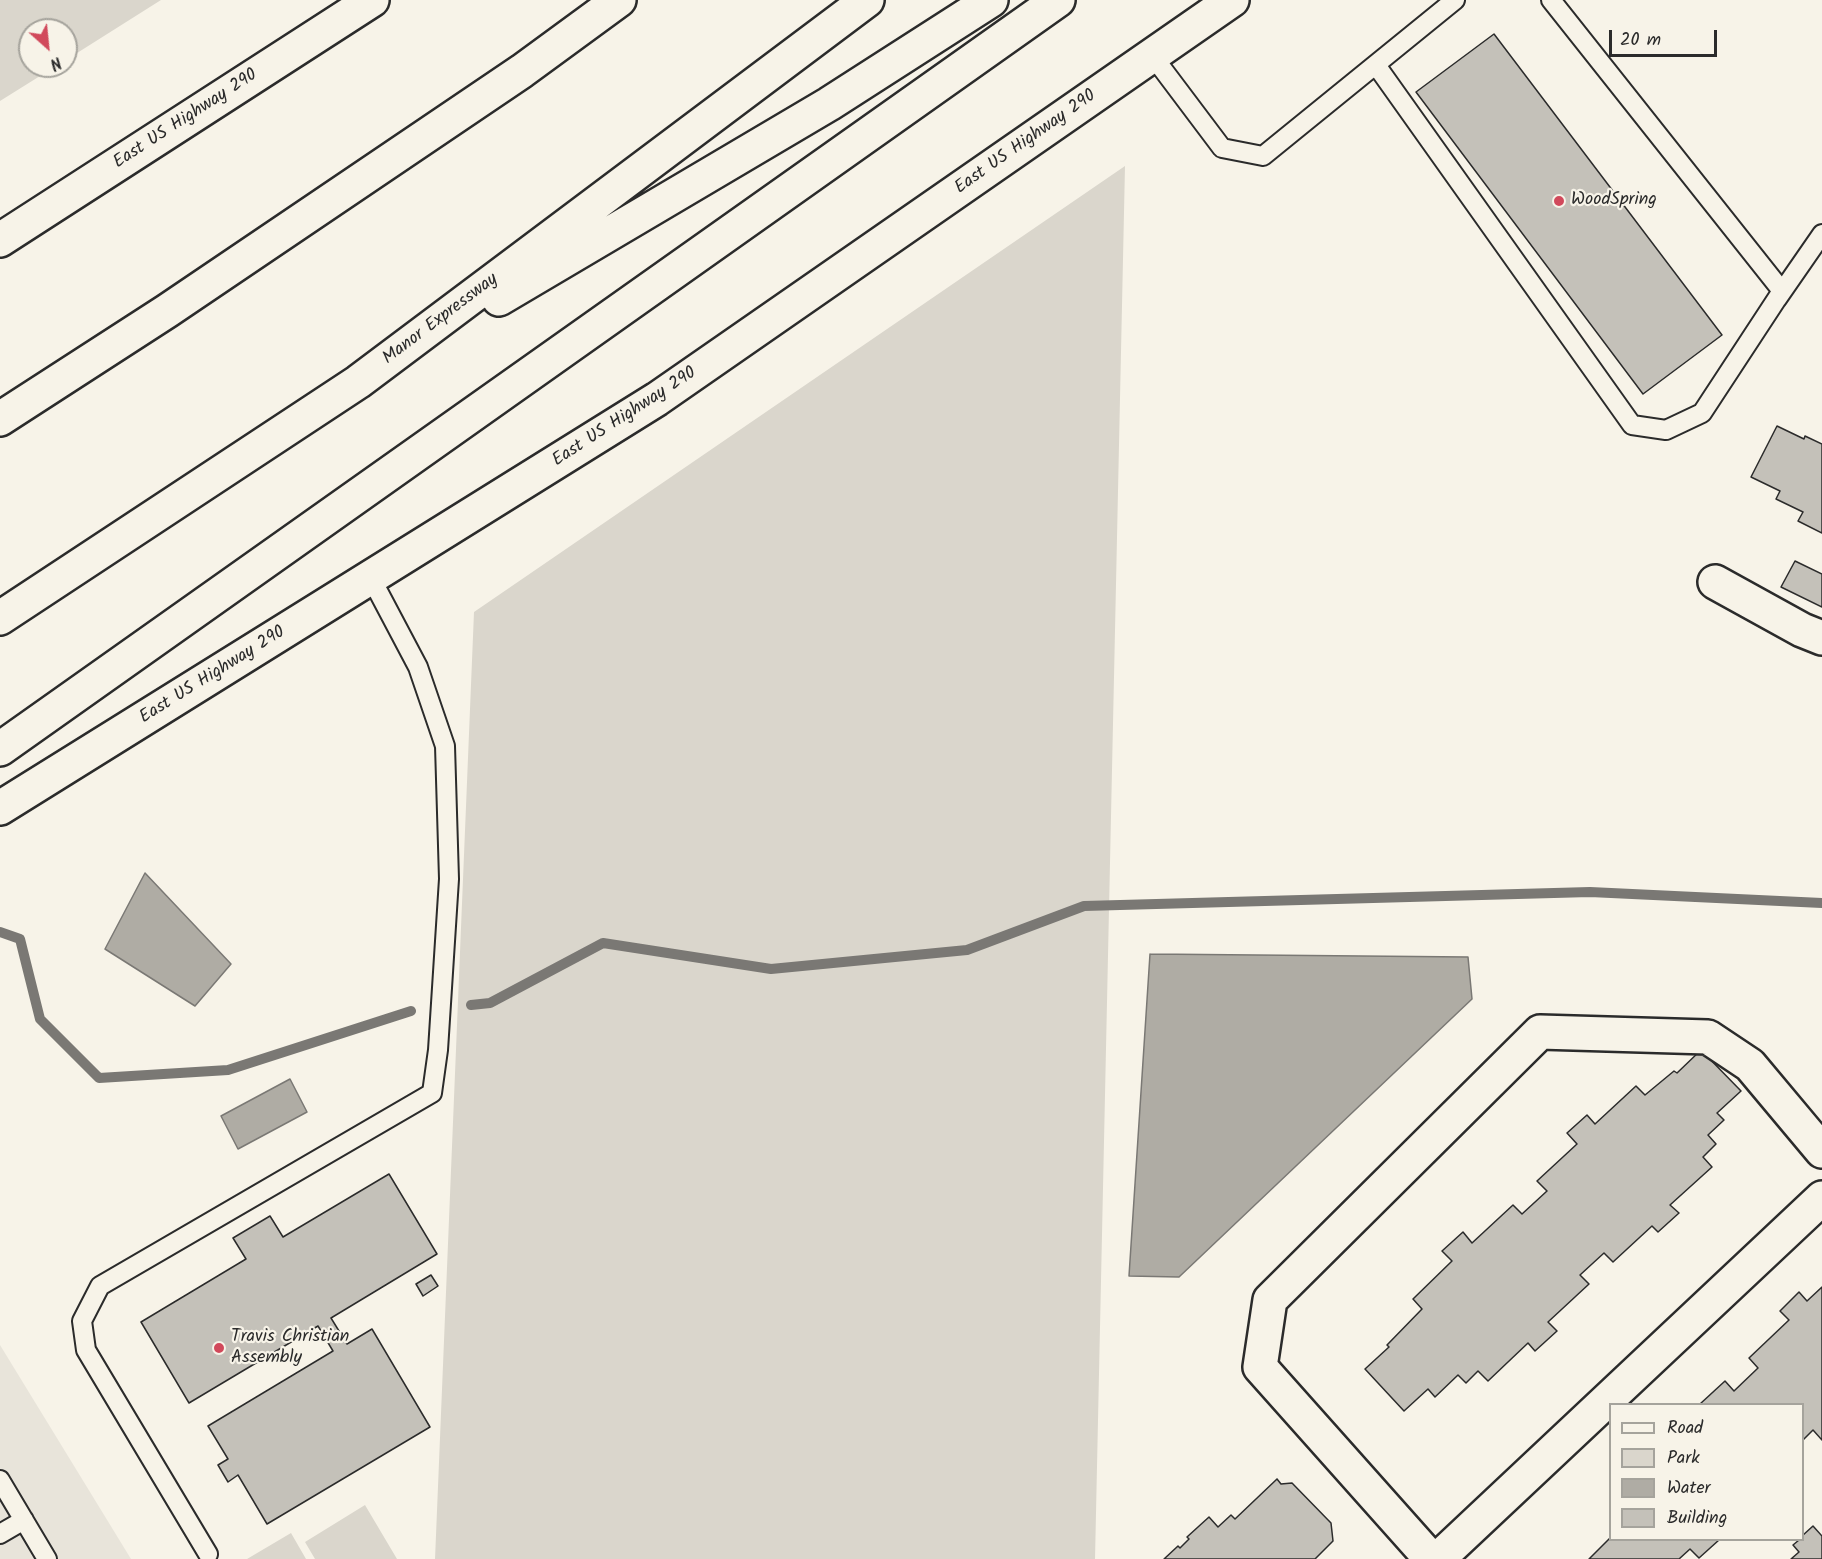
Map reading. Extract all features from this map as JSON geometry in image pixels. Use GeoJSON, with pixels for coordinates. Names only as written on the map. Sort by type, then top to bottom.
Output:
{"type":"FeatureCollection","features":[{"type":"Feature","properties":{"kind":"main road","name":"East US Highway 290"},"geometry":{"type":"LineString","coordinates":[[0,240],[372,0]]}},
{"type":"Feature","properties":{"kind":"main road"},"geometry":{"type":"LineString","coordinates":[[0,419],[187,298],[522,71],[619,0]]}},
{"type":"Feature","properties":{"kind":"main road","name":"Manor Expressway"},"geometry":{"type":"LineString","coordinates":[[0,618],[358,382],[867,0]]}},
{"type":"Feature","properties":{"kind":"main road"},"geometry":{"type":"LineString","coordinates":[[358,382],[829,104],[991,0]]}},
{"type":"Feature","properties":{"kind":"main road"},"geometry":{"type":"LineString","coordinates":[[0,749],[1058,0]]}},
{"type":"Feature","properties":{"kind":"main road","name":"East US Highway 290"},"geometry":{"type":"LineString","coordinates":[[0,808],[657,399],[1232,0]]}},
{"type":"Feature","properties":{"kind":"main road"},"geometry":{"type":"LineString","coordinates":[[1715,582],[1802,630],[1822,638]]}},
{"type":"Feature","properties":{"kind":"main road"},"geometry":{"type":"LineString","coordinates":[[1431,1559],[1260,1367],[1270,1300],[1540,1032],[1708,1037],[1750,1065],[1822,1151]]}},
{"type":"Feature","properties":{"kind":"main road"},"geometry":{"type":"LineString","coordinates":[[1438,1559],[1822,1198]]}},
{"type":"Feature","properties":{"kind":"lane"},"geometry":{"type":"LineString","coordinates":[[1152,55],[1222,148],[1263,156],[1455,0]]}},
{"type":"Feature","properties":{"kind":"lane"},"geometry":{"type":"LineString","coordinates":[[1551,0],[1782,291],[1777,300]]}},
{"type":"Feature","properties":{"kind":"lane"},"geometry":{"type":"LineString","coordinates":[[1376,65],[1632,425],[1666,430],[1702,413],[1822,234]]}},
{"type":"Feature","properties":{"kind":"lane"},"geometry":{"type":"LineString","coordinates":[[208,1554],[86,1350],[82,1322],[100,1286],[432,1093],[438,1050],[449,879],[445,746],[418,667],[371,578]]}},
{"type":"Feature","properties":{"kind":"lane"},"geometry":{"type":"LineString","coordinates":[[0,1480],[47,1559]]}},
{"type":"Feature","properties":{"kind":"lane"},"geometry":{"type":"LineString","coordinates":[[0,1534],[24,1520]]}},
{"type":"Feature","properties":{"kind":"shaded area"},"geometry":{"type":"Polygon","coordinates":[[[0,1345],[131,1559],[0,1559],[0,1345]]]}},
{"type":"Feature","properties":{"kind":"green space"},"geometry":{"type":"Polygon","coordinates":[[[0,0],[161,0],[78,52],[78,18],[18,18],[18,78],[37,78],[0,101],[0,0]]]}},
{"type":"Feature","properties":{"kind":"green space"},"geometry":{"type":"Polygon","coordinates":[[[1125,166],[1095,1559],[435,1559],[474,612],[1125,166]]]}},
{"type":"Feature","properties":{"kind":"green space"},"geometry":{"type":"Polygon","coordinates":[[[365,1505],[397,1559],[315,1559],[305,1542],[365,1505]]]}},
{"type":"Feature","properties":{"kind":"green space"},"geometry":{"type":"Polygon","coordinates":[[[291,1533],[306,1559],[247,1559],[291,1533]]]}},
{"type":"Feature","properties":{"kind":"water"},"geometry":{"type":"Polygon","coordinates":[[[145,873],[231,964],[195,1006],[105,949],[145,873]]]}},
{"type":"Feature","properties":{"kind":"water"},"geometry":{"type":"Polygon","coordinates":[[[1150,954],[1468,957],[1472,999],[1179,1277],[1129,1276],[1150,954]]]}},
{"type":"Feature","properties":{"kind":"water"},"geometry":{"type":"Polygon","coordinates":[[[290,1079],[307,1112],[238,1149],[221,1116],[290,1079]]]}},
{"type":"Feature","properties":{"kind":"building","name":"WoodSpring"},"geometry":{"type":"Polygon","coordinates":[[[1494,34],[1722,335],[1643,394],[1416,92],[1494,34]]]}},
{"type":"Feature","properties":{"kind":"building"},"geometry":{"type":"Polygon","coordinates":[[[1777,426],[1804,439],[1805,436],[1822,444],[1822,533],[1798,521],[1803,512],[1776,499],[1780,491],[1751,477],[1777,426]]]}},
{"type":"Feature","properties":{"kind":"building"},"geometry":{"type":"Polygon","coordinates":[[[1795,561],[1822,574],[1822,607],[1781,587],[1795,561]]]}},
{"type":"Feature","properties":{"kind":"building"},"geometry":{"type":"Polygon","coordinates":[[[1701,1050],[1741,1091],[1717,1113],[1724,1120],[1708,1135],[1716,1144],[1703,1157],[1712,1167],[1670,1205],[1679,1213],[1658,1232],[1652,1226],[1613,1262],[1604,1253],[1580,1275],[1589,1284],[1548,1322],[1557,1331],[1535,1351],[1528,1343],[1488,1381],[1478,1371],[1466,1383],[1458,1375],[1435,1397],[1428,1389],[1404,1411],[1365,1369],[1389,1347],[1387,1345],[1422,1309],[1413,1299],[1452,1261],[1442,1251],[1463,1232],[1472,1243],[1513,1205],[1522,1214],[1547,1191],[1537,1181],[1577,1144],[1567,1133],[1587,1115],[1595,1124],[1636,1086],[1645,1095],[1674,1071],[1677,1073],[1701,1050]]]}},
{"type":"Feature","properties":{"kind":"building","name":"Travis Christian Assembly"},"geometry":{"type":"Polygon","coordinates":[[[389,1174],[437,1254],[331,1318],[347,1344],[372,1329],[430,1427],[267,1524],[238,1475],[228,1482],[218,1465],[228,1459],[208,1426],[333,1351],[318,1326],[189,1403],[141,1322],[246,1259],[233,1238],[270,1216],[283,1237],[389,1174]]]}},
{"type":"Feature","properties":{"kind":"building"},"geometry":{"type":"Polygon","coordinates":[[[431,1275],[438,1286],[423,1296],[416,1284],[431,1275]]]}},
{"type":"Feature","properties":{"kind":"building"},"geometry":{"type":"Polygon","coordinates":[[[1822,1287],[1822,1440],[1813,1430],[1804,1439],[1804,1403],[1701,1403],[1725,1381],[1734,1391],[1758,1368],[1749,1358],[1789,1320],[1780,1311],[1799,1292],[1807,1301],[1822,1287]]]}},
{"type":"Feature","properties":{"kind":"building"},"geometry":{"type":"Polygon","coordinates":[[[1277,1479],[1281,1484],[1292,1483],[1331,1523],[1333,1541],[1315,1559],[1164,1559],[1178,1546],[1180,1548],[1189,1539],[1187,1537],[1209,1517],[1218,1527],[1231,1515],[1235,1519],[1277,1479]]]}},
{"type":"Feature","properties":{"kind":"building"},"geometry":{"type":"Polygon","coordinates":[[[1813,1526],[1822,1536],[1822,1559],[1791,1559],[1799,1552],[1793,1545],[1798,1541],[1804,1541],[1804,1534],[1813,1526]]]}},
{"type":"Feature","properties":{"kind":"building"},"geometry":{"type":"Polygon","coordinates":[[[1609,1539],[1609,1541],[1718,1541],[1699,1558],[1690,1549],[1679,1559],[1589,1559],[1609,1539]]]}},
{"type":"Feature","properties":{"kind":"waterway"},"geometry":{"type":"LineString","coordinates":[[471,1005],[490,1003],[603,943],[771,969],[967,950],[1084,906],[1590,892],[1822,903]]}},
{"type":"Feature","properties":{"kind":"waterway"},"geometry":{"type":"LineString","coordinates":[[0,932],[20,939],[40,1019],[99,1078],[228,1070],[411,1011]]}},
{"type":"Feature","properties":{"kind":"place","name":"WoodSpring"},"geometry":{"type":"Point","coordinates":[1559,201]}},
{"type":"Feature","properties":{"kind":"place","name":"Travis Christian Assembly"},"geometry":{"type":"Point","coordinates":[219,1348]}}]}
